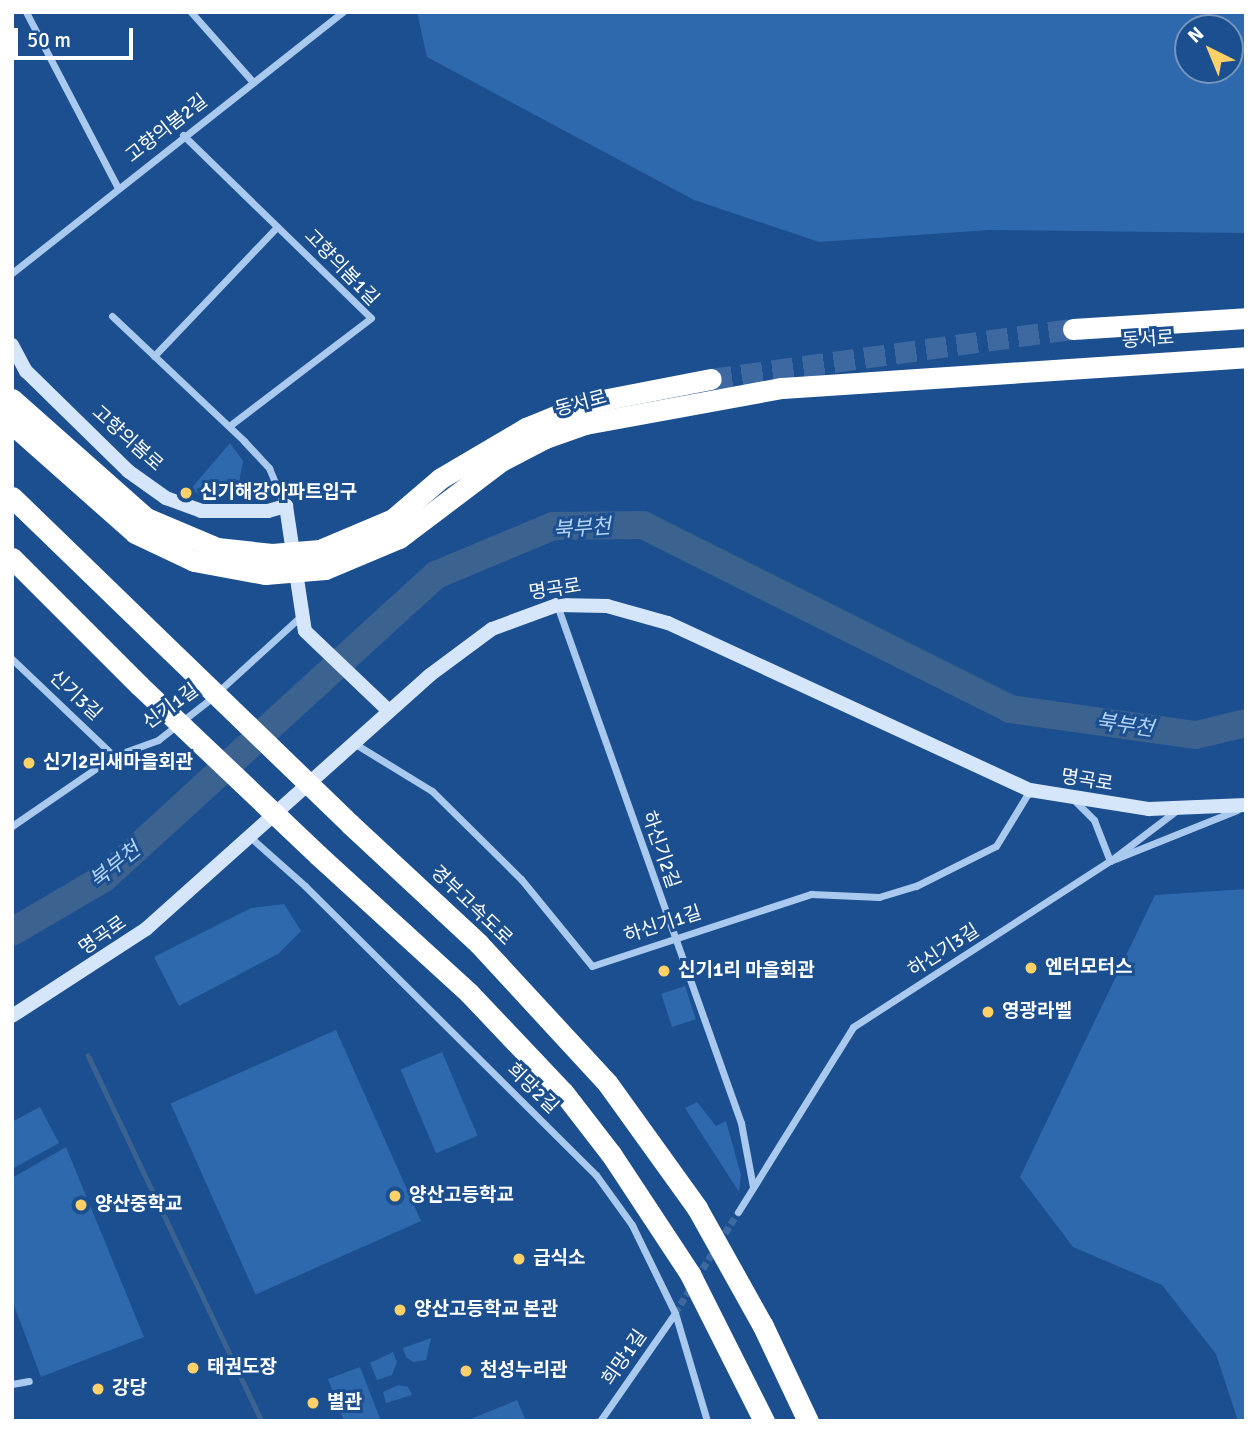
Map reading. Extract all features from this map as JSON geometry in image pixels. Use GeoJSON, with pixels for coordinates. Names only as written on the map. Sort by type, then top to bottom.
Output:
{"type":"FeatureCollection","features":[{"type":"Feature","properties":{"kind":"highway","name":"동서로"},"geometry":{"type":"LineString","coordinates":[[1073,329],[1246,318]]}},
{"type":"Feature","properties":{"kind":"highway","name":"동서로"},"geometry":{"type":"LineString","coordinates":[[12,424],[135,533],[194,561],[265,575],[399,538],[501,461],[545,438],[585,424],[782,388],[1246,356]]}},
{"type":"Feature","properties":{"kind":"highway","name":"동서로"},"geometry":{"type":"LineString","coordinates":[[12,399],[146,518],[217,548],[323,559],[393,519],[441,478],[526,428],[587,403],[710,379]]}},
{"type":"Feature","properties":{"kind":"highway","name":"경부고속도로"},"geometry":{"type":"LineString","coordinates":[[12,497],[350,824],[479,944],[608,1084],[697,1208],[764,1326],[808,1421]]}},
{"type":"Feature","properties":{"kind":"highway"},"geometry":{"type":"LineString","coordinates":[[12,558],[139,685],[318,855],[469,993],[579,1113],[690,1274],[764,1421]]}},
{"type":"Feature","properties":{"kind":"main road","name":"고향의봄로"},"geometry":{"type":"LineString","coordinates":[[12,345],[26,372],[128,471],[166,499],[201,511],[268,511],[286,506]]}},
{"type":"Feature","properties":{"kind":"main road"},"geometry":{"type":"LineString","coordinates":[[286,506],[298,573],[300,617],[305,631],[388,710]]}},
{"type":"Feature","properties":{"kind":"main road","name":"명곡로"},"geometry":{"type":"LineString","coordinates":[[12,1016],[146,929],[250,837],[351,741],[492,629],[557,605],[607,606],[668,623],[1030,790],[1075,801],[1180,808],[1246,806]]}},
{"type":"Feature","properties":{"kind":"street"},"geometry":{"type":"LineString","coordinates":[[26,12],[118,188]]}},
{"type":"Feature","properties":{"kind":"street"},"geometry":{"type":"LineString","coordinates":[[191,12],[254,82]]}},
{"type":"Feature","properties":{"kind":"street","name":"고향의봄2길"},"geometry":{"type":"LineString","coordinates":[[12,273],[183,135],[343,12]]}},
{"type":"Feature","properties":{"kind":"street","name":"고향의봄1길"},"geometry":{"type":"LineString","coordinates":[[183,135],[371,318],[229,426]]}},
{"type":"Feature","properties":{"kind":"street"},"geometry":{"type":"LineString","coordinates":[[154,356],[277,227]]}},
{"type":"Feature","properties":{"kind":"street"},"geometry":{"type":"LineString","coordinates":[[112,316],[229,426],[269,468],[286,506]]}},
{"type":"Feature","properties":{"kind":"street","name":"하신기2길"},"geometry":{"type":"LineString","coordinates":[[557,605],[741,1123],[753,1187]]}},
{"type":"Feature","properties":{"kind":"street","name":"신기1길"},"geometry":{"type":"LineString","coordinates":[[12,827],[114,756],[158,740],[209,700],[300,617]]}},
{"type":"Feature","properties":{"kind":"street","name":"신기3길"},"geometry":{"type":"LineString","coordinates":[[13,662],[114,756]]}},
{"type":"Feature","properties":{"kind":"street","name":"하신기1길"},"geometry":{"type":"LineString","coordinates":[[351,741],[432,791],[521,879],[592,966],[811,894],[879,897],[916,886],[996,846],[1030,790]]}},
{"type":"Feature","properties":{"kind":"street"},"geometry":{"type":"LineString","coordinates":[[1075,801],[1094,820],[1110,861],[1180,808]]}},
{"type":"Feature","properties":{"kind":"street","name":"하신기3길"},"geometry":{"type":"LineString","coordinates":[[738,1212],[853,1027],[1110,861],[1246,806]]}},
{"type":"Feature","properties":{"kind":"street","name":"희망2길"},"geometry":{"type":"LineString","coordinates":[[250,837],[305,886],[596,1175],[632,1225],[676,1313],[707,1421]]}},
{"type":"Feature","properties":{"kind":"street","name":"희망1길"},"geometry":{"type":"LineString","coordinates":[[600,1421],[676,1313]]}},
{"type":"Feature","properties":{"kind":"street"},"geometry":{"type":"LineString","coordinates":[[12,1384],[29,1381]]}},
{"type":"Feature","properties":{"kind":"shaded area"},"geometry":{"type":"Polygon","coordinates":[[[417,12],[1246,12],[1246,233],[989,230],[819,242],[694,200],[427,57],[417,12]]]}},
{"type":"Feature","properties":{"kind":"shaded area"},"geometry":{"type":"Polygon","coordinates":[[[230,443],[243,461],[239,483],[225,492],[204,495],[190,490],[230,443]]]}},
{"type":"Feature","properties":{"kind":"shaded area"},"geometry":{"type":"Polygon","coordinates":[[[1246,889],[1246,1421],[1238,1421],[1216,1354],[1162,1285],[1073,1247],[1020,1177],[1155,895],[1246,889]]]}},
{"type":"Feature","properties":{"kind":"shaded area"},"geometry":{"type":"Polygon","coordinates":[[[284,904],[301,931],[278,954],[179,1006],[154,957],[251,908],[284,904]]]}},
{"type":"Feature","properties":{"kind":"shaded area"},"geometry":{"type":"Polygon","coordinates":[[[685,986],[696,1019],[672,1027],[661,994],[685,986]]]}},
{"type":"Feature","properties":{"kind":"shaded area"},"geometry":{"type":"Polygon","coordinates":[[[336,1030],[421,1221],[256,1295],[171,1104],[336,1030]]]}},
{"type":"Feature","properties":{"kind":"shaded area"},"geometry":{"type":"Polygon","coordinates":[[[442,1052],[478,1136],[436,1153],[401,1070],[442,1052]]]}},
{"type":"Feature","properties":{"kind":"shaded area"},"geometry":{"type":"Polygon","coordinates":[[[697,1102],[716,1126],[726,1121],[741,1175],[739,1192],[685,1108],[697,1102]]]}},
{"type":"Feature","properties":{"kind":"shaded area"},"geometry":{"type":"Polygon","coordinates":[[[40,1107],[59,1143],[12,1169],[12,1122],[40,1107]]]}},
{"type":"Feature","properties":{"kind":"shaded area"},"geometry":{"type":"Polygon","coordinates":[[[66,1147],[144,1337],[41,1377],[12,1300],[12,1178],[66,1147]]]}},
{"type":"Feature","properties":{"kind":"shaded area"},"geometry":{"type":"Polygon","coordinates":[[[431,1338],[426,1360],[413,1362],[406,1357],[403,1348],[431,1338]]]}},
{"type":"Feature","properties":{"kind":"shaded area"},"geometry":{"type":"Polygon","coordinates":[[[393,1352],[397,1362],[392,1375],[377,1380],[370,1363],[393,1352]]]}},
{"type":"Feature","properties":{"kind":"shaded area"},"geometry":{"type":"Polygon","coordinates":[[[360,1367],[381,1421],[344,1421],[328,1379],[360,1367]]]}},
{"type":"Feature","properties":{"kind":"shaded area"},"geometry":{"type":"Polygon","coordinates":[[[398,1385],[408,1387],[412,1395],[386,1403],[383,1392],[398,1385]]]}},
{"type":"Feature","properties":{"kind":"shaded area"},"geometry":{"type":"Polygon","coordinates":[[[517,1400],[526,1421],[466,1421],[517,1400]]]}},
{"type":"Feature","properties":{"kind":"waterway","name":"북부천"},"geometry":{"type":"LineString","coordinates":[[12,932],[104,878],[436,575],[553,526],[643,525],[1010,709],[1196,735],[1246,723]]}},
{"type":"Feature","properties":{"kind":"waterway"},"geometry":{"type":"LineString","coordinates":[[88,1055],[262,1421]]}},
{"type":"Feature","properties":{"kind":"tunnel"},"geometry":{"type":"LineString","coordinates":[[711,379],[1073,329]]}},
{"type":"Feature","properties":{"kind":"tunnel"},"geometry":{"type":"LineString","coordinates":[[675,1313],[738,1212]]}},
{"type":"Feature","properties":{"kind":"place","name":"신기해강아파트입구"},"geometry":{"type":"Point","coordinates":[186,493]}},
{"type":"Feature","properties":{"kind":"place","name":"신기2리새마을회관"},"geometry":{"type":"Point","coordinates":[29,763]}},
{"type":"Feature","properties":{"kind":"place","name":"엔터모터스"},"geometry":{"type":"Point","coordinates":[1031,968]}},
{"type":"Feature","properties":{"kind":"place","name":"신기1리 마을회관"},"geometry":{"type":"Point","coordinates":[664,971]}},
{"type":"Feature","properties":{"kind":"place","name":"영광라벨"},"geometry":{"type":"Point","coordinates":[988,1012]}},
{"type":"Feature","properties":{"kind":"place","name":"양산고등학교"},"geometry":{"type":"Point","coordinates":[395,1196]}},
{"type":"Feature","properties":{"kind":"place","name":"양산중학교"},"geometry":{"type":"Point","coordinates":[81,1205]}},
{"type":"Feature","properties":{"kind":"place","name":"급식소"},"geometry":{"type":"Point","coordinates":[519,1259]}},
{"type":"Feature","properties":{"kind":"place","name":"양산고등학교 본관"},"geometry":{"type":"Point","coordinates":[400,1310]}},
{"type":"Feature","properties":{"kind":"place","name":"태권도장"},"geometry":{"type":"Point","coordinates":[193,1368]}},
{"type":"Feature","properties":{"kind":"place","name":"천성누리관"},"geometry":{"type":"Point","coordinates":[466,1371]}},
{"type":"Feature","properties":{"kind":"place","name":"강당"},"geometry":{"type":"Point","coordinates":[98,1389]}},
{"type":"Feature","properties":{"kind":"place","name":"별관"},"geometry":{"type":"Point","coordinates":[313,1403]}}]}
